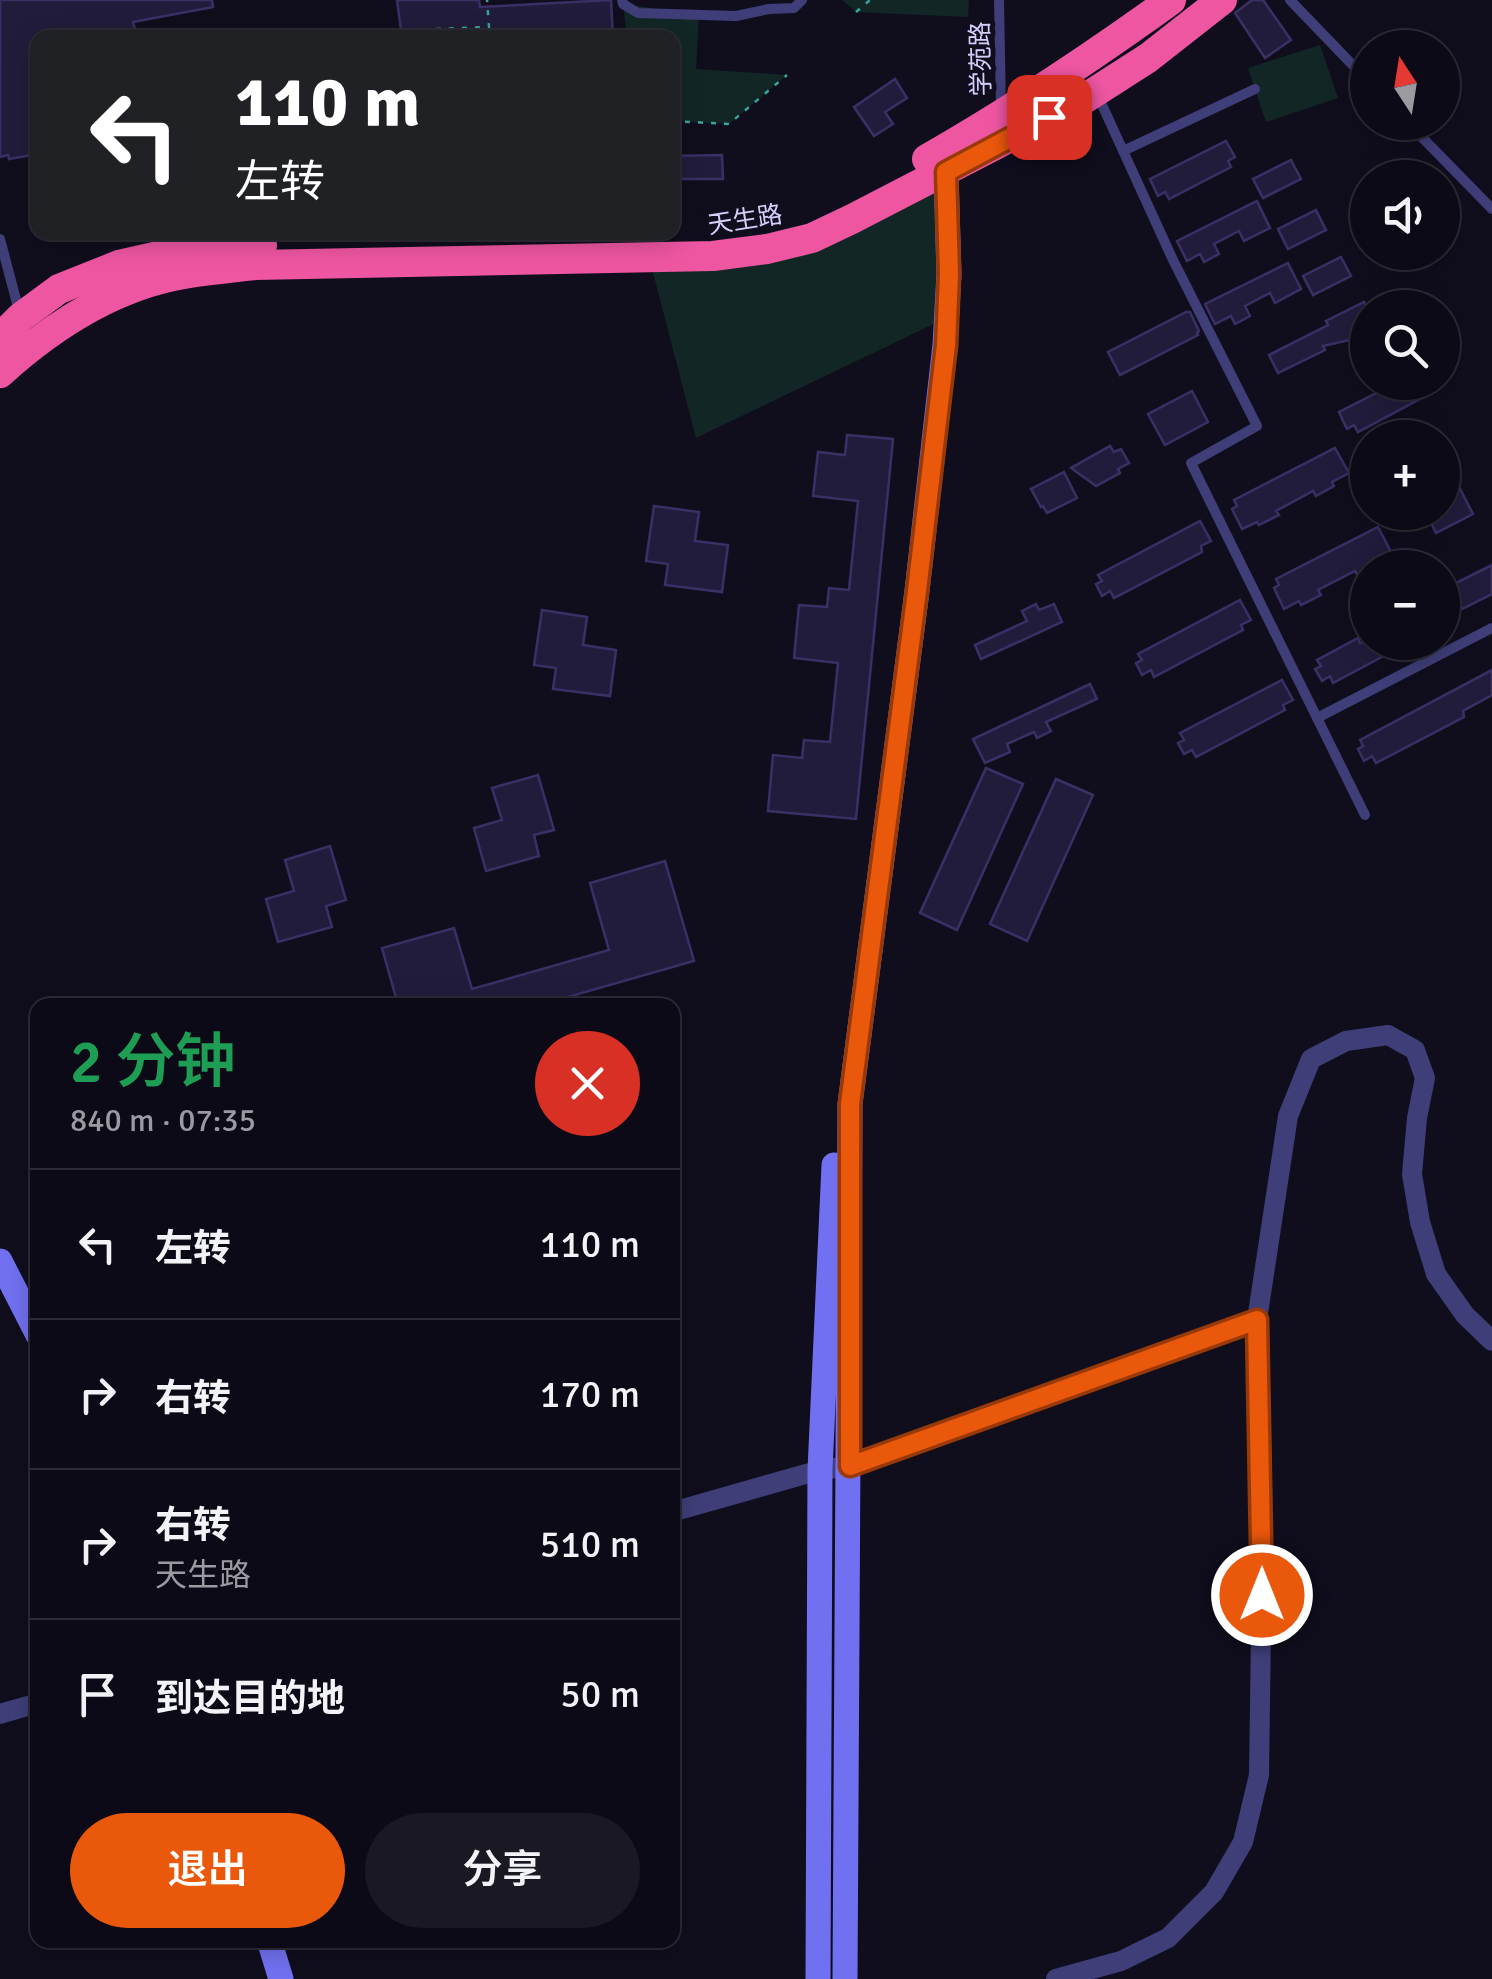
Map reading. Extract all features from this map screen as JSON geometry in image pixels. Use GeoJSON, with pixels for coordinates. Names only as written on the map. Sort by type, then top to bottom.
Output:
{"type":"FeatureCollection","features":[{"type":"Feature","properties":{"kind":"highway","name":"天生路"},"geometry":{"type":"LineString","coordinates":[[680,237],[765,232],[805,222],[844,206],[1001,116],[1171,0]]}},
{"type":"Feature","properties":{"kind":"highway","name":"天生路"},"geometry":{"type":"LineString","coordinates":[[18,336],[129,290],[181,274],[255,264],[713,256],[812,238],[1096,91],[1148,58],[1222,0]]}},
{"type":"Feature","properties":{"kind":"highway","name":"天生路"},"geometry":{"type":"LineString","coordinates":[[0,374],[18,336],[59,289],[119,265],[181,251],[255,245],[537,240]]}},
{"type":"Feature","properties":{"kind":"street"},"geometry":{"type":"LineString","coordinates":[[845,1979],[850,1104],[946,345],[946,172]]}},
{"type":"Feature","properties":{"kind":"street"},"geometry":{"type":"LineString","coordinates":[[818,1979],[820,1470],[836,1109],[876,899]]}},
{"type":"Feature","properties":{"kind":"street"},"geometry":{"type":"LineString","coordinates":[[1056,1979],[1122,1961],[1168,1938],[1214,1892],[1243,1842],[1259,1775],[1262,1559],[1257,1320],[1288,1116],[1311,1059],[1346,1042],[1388,1035],[1415,1050],[1425,1078],[1412,1174],[1420,1222],[1436,1274],[1465,1316],[1492,1341]]}},
{"type":"Feature","properties":{"kind":"street"},"geometry":{"type":"LineString","coordinates":[[0,1261],[30,1319]]}},
{"type":"Feature","properties":{"kind":"street"},"geometry":{"type":"LineString","coordinates":[[680,1510],[820,1470],[850,1466],[1257,1320]]}},
{"type":"Feature","properties":{"kind":"street"},"geometry":{"type":"LineString","coordinates":[[0,1714],[30,1705]]}},
{"type":"Feature","properties":{"kind":"street"},"geometry":{"type":"LineString","coordinates":[[272,1948],[281,1979]]}},
{"type":"Feature","properties":{"kind":"lane"},"geometry":{"type":"LineString","coordinates":[[622,0],[638,13],[736,16],[794,8],[802,0]]}},
{"type":"Feature","properties":{"kind":"lane","name":"学苑路"},"geometry":{"type":"LineString","coordinates":[[999,0],[1001,116]]}},
{"type":"Feature","properties":{"kind":"lane"},"geometry":{"type":"LineString","coordinates":[[1290,0],[1350,63]]}},
{"type":"Feature","properties":{"kind":"lane"},"geometry":{"type":"LineString","coordinates":[[1123,150],[1254,89]]}},
{"type":"Feature","properties":{"kind":"lane"},"geometry":{"type":"LineString","coordinates":[[1096,91],[1257,426],[1191,463],[1365,815]]}},
{"type":"Feature","properties":{"kind":"lane"},"geometry":{"type":"LineString","coordinates":[[1425,140],[1492,209]]}},
{"type":"Feature","properties":{"kind":"lane"},"geometry":{"type":"LineString","coordinates":[[0,240],[18,336]]}},
{"type":"Feature","properties":{"kind":"lane"},"geometry":{"type":"LineString","coordinates":[[1317,718],[1492,628]]}},
{"type":"Feature","properties":{"kind":"path"},"geometry":{"type":"LineString","coordinates":[[405,30],[489,27],[487,0]]}},
{"type":"Feature","properties":{"kind":"path"},"geometry":{"type":"LineString","coordinates":[[856,12],[870,0]]}},
{"type":"Feature","properties":{"kind":"path"},"geometry":{"type":"LineString","coordinates":[[680,122],[730,124],[787,75]]}},
{"type":"Feature","properties":{"kind":"green space"},"geometry":{"type":"Polygon","coordinates":[[[842,0],[969,0],[968,17],[856,12],[842,0]]]}},
{"type":"Feature","properties":{"kind":"green space"},"geometry":{"type":"Polygon","coordinates":[[[623,4],[699,15],[696,69],[787,75],[729,124],[680,121],[680,30],[626,30],[623,4]]]}},
{"type":"Feature","properties":{"kind":"green space"},"geometry":{"type":"Polygon","coordinates":[[[1320,45],[1338,98],[1266,122],[1248,68],[1320,45]]]}},
{"type":"Feature","properties":{"kind":"green space"},"geometry":{"type":"Polygon","coordinates":[[[946,172],[946,318],[696,438],[649,257],[767,249],[946,172]]]}},
{"type":"Feature","properties":{"kind":"building"},"geometry":{"type":"Polygon","coordinates":[[[0,0],[212,0],[213,7],[133,22],[135,30],[30,30],[30,155],[0,157],[0,0]]]}},
{"type":"Feature","properties":{"kind":"building"},"geometry":{"type":"Polygon","coordinates":[[[397,0],[479,0],[480,7],[611,0],[613,30],[401,30],[397,0]]]}},
{"type":"Feature","properties":{"kind":"building"},"geometry":{"type":"Polygon","coordinates":[[[1252,0],[1263,0],[1291,40],[1265,58],[1235,13],[1252,0]]]}},
{"type":"Feature","properties":{"kind":"building"},"geometry":{"type":"Polygon","coordinates":[[[895,79],[907,98],[885,112],[893,124],[874,136],[854,107],[895,79]]]}},
{"type":"Feature","properties":{"kind":"building"},"geometry":{"type":"Polygon","coordinates":[[[1226,141],[1235,157],[1228,161],[1231,167],[1169,199],[1165,192],[1158,196],[1150,179],[1226,141]]]}},
{"type":"Feature","properties":{"kind":"building"},"geometry":{"type":"Polygon","coordinates":[[[722,155],[723,179],[680,179],[680,156],[722,155]]]}},
{"type":"Feature","properties":{"kind":"building"},"geometry":{"type":"Polygon","coordinates":[[[1291,160],[1301,179],[1263,198],[1253,179],[1291,160]]]}},
{"type":"Feature","properties":{"kind":"building"},"geometry":{"type":"Polygon","coordinates":[[[1257,201],[1270,228],[1244,241],[1239,231],[1214,244],[1219,254],[1204,262],[1200,254],[1187,261],[1177,241],[1257,201]]]}},
{"type":"Feature","properties":{"kind":"building"},"geometry":{"type":"Polygon","coordinates":[[[1316,210],[1326,230],[1288,249],[1278,229],[1316,210]]]}},
{"type":"Feature","properties":{"kind":"building"},"geometry":{"type":"Polygon","coordinates":[[[1341,257],[1351,276],[1313,295],[1303,276],[1341,257]]]}},
{"type":"Feature","properties":{"kind":"building"},"geometry":{"type":"Polygon","coordinates":[[[1288,263],[1301,289],[1275,303],[1270,293],[1245,306],[1250,316],[1235,324],[1231,316],[1215,324],[1205,304],[1288,263]]]}},
{"type":"Feature","properties":{"kind":"building"},"geometry":{"type":"Polygon","coordinates":[[[1350,309],[1350,340],[1323,346],[1325,350],[1278,373],[1269,355],[1328,325],[1326,321],[1350,309]]]}},
{"type":"Feature","properties":{"kind":"building"},"geometry":{"type":"Polygon","coordinates":[[[1190,312],[1198,335],[1120,375],[1108,352],[1190,312]]]}},
{"type":"Feature","properties":{"kind":"building"},"geometry":{"type":"Polygon","coordinates":[[[1192,391],[1208,422],[1165,445],[1148,414],[1192,391]]]}},
{"type":"Feature","properties":{"kind":"building"},"geometry":{"type":"Polygon","coordinates":[[[1363,400],[1418,400],[1381,420],[1350,420],[1347,429],[1339,412],[1363,400]]]}},
{"type":"Feature","properties":{"kind":"building"},"geometry":{"type":"Polygon","coordinates":[[[847,435],[893,439],[856,819],[768,811],[773,755],[802,758],[804,740],[830,742],[838,663],[794,658],[799,605],[827,607],[829,588],[849,590],[858,501],[813,496],[818,452],[845,455],[847,435]]]}},
{"type":"Feature","properties":{"kind":"building"},"geometry":{"type":"Polygon","coordinates":[[[1110,446],[1114,452],[1121,449],[1129,463],[1118,469],[1120,473],[1096,486],[1071,468],[1110,446]]]}},
{"type":"Feature","properties":{"kind":"building"},"geometry":{"type":"Polygon","coordinates":[[[1335,448],[1349,473],[1316,496],[1313,491],[1276,511],[1279,515],[1242,529],[1232,509],[1237,506],[1234,500],[1335,448]]]}},
{"type":"Feature","properties":{"kind":"building"},"geometry":{"type":"Polygon","coordinates":[[[1064,472],[1077,498],[1047,513],[1031,489],[1064,472]]]}},
{"type":"Feature","properties":{"kind":"building"},"geometry":{"type":"Polygon","coordinates":[[[1460,489],[1473,514],[1460,521],[1460,489]]]}},
{"type":"Feature","properties":{"kind":"building"},"geometry":{"type":"Polygon","coordinates":[[[654,506],[699,512],[695,541],[728,545],[722,592],[665,585],[668,564],[646,561],[654,506]]]}},
{"type":"Feature","properties":{"kind":"building"},"geometry":{"type":"Polygon","coordinates":[[[1200,521],[1211,541],[1201,546],[1202,552],[1114,598],[1110,591],[1102,596],[1096,584],[1102,581],[1098,575],[1200,521]]]}},
{"type":"Feature","properties":{"kind":"building"},"geometry":{"type":"Polygon","coordinates":[[[1372,530],[1380,530],[1390,550],[1350,550],[1350,574],[1318,590],[1321,595],[1301,605],[1299,601],[1284,609],[1274,588],[1279,585],[1276,579],[1372,530]]]}},
{"type":"Feature","properties":{"kind":"building"},"geometry":{"type":"Polygon","coordinates":[[[1492,565],[1492,594],[1460,610],[1460,581],[1492,565]]]}},
{"type":"Feature","properties":{"kind":"building"},"geometry":{"type":"Polygon","coordinates":[[[1240,600],[1251,620],[1241,625],[1243,630],[1154,677],[1151,670],[1142,675],[1136,663],[1142,660],[1138,654],[1240,600]]]}},
{"type":"Feature","properties":{"kind":"building"},"geometry":{"type":"Polygon","coordinates":[[[1036,604],[1039,610],[1054,604],[1062,622],[981,659],[975,645],[1027,621],[1022,611],[1036,604]]]}},
{"type":"Feature","properties":{"kind":"building"},"geometry":{"type":"Polygon","coordinates":[[[542,610],[587,617],[583,645],[616,650],[610,696],[553,689],[556,668],[534,665],[542,610]]]}},
{"type":"Feature","properties":{"kind":"building"},"geometry":{"type":"Polygon","coordinates":[[[1350,642],[1350,660],[1376,660],[1333,683],[1330,676],[1322,681],[1315,669],[1321,666],[1317,660],[1350,642]]]}},
{"type":"Feature","properties":{"kind":"building"},"geometry":{"type":"Polygon","coordinates":[[[1492,670],[1492,695],[1463,711],[1464,717],[1376,763],[1372,756],[1364,761],[1358,749],[1363,746],[1360,740],[1492,670]]]}},
{"type":"Feature","properties":{"kind":"building"},"geometry":{"type":"Polygon","coordinates":[[[1282,680],[1293,700],[1283,705],[1285,710],[1196,757],[1192,750],[1184,754],[1178,743],[1184,740],[1180,733],[1282,680]]]}},
{"type":"Feature","properties":{"kind":"building"},"geometry":{"type":"Polygon","coordinates":[[[1090,684],[1097,699],[1046,722],[1051,731],[1037,738],[1034,732],[1007,744],[1010,752],[985,763],[973,739],[1090,684]]]}},
{"type":"Feature","properties":{"kind":"building"},"geometry":{"type":"Polygon","coordinates":[[[986,768],[1023,784],[957,930],[920,913],[986,768]]]}},
{"type":"Feature","properties":{"kind":"building"},"geometry":{"type":"Polygon","coordinates":[[[538,775],[554,830],[534,835],[539,856],[486,871],[474,828],[502,820],[492,788],[538,775]]]}},
{"type":"Feature","properties":{"kind":"building"},"geometry":{"type":"Polygon","coordinates":[[[1056,779],[1093,795],[1027,941],[990,924],[1056,779]]]}},
{"type":"Feature","properties":{"kind":"building"},"geometry":{"type":"Polygon","coordinates":[[[330,846],[346,900],[326,906],[332,927],[278,942],[266,899],[294,891],[285,860],[330,846]]]}},
{"type":"Feature","properties":{"kind":"building"},"geometry":{"type":"Polygon","coordinates":[[[665,861],[694,961],[564,998],[396,998],[382,948],[454,928],[472,989],[609,950],[590,883],[665,861]]]}},
{"type":"Feature","properties":{"kind":"route"},"geometry":{"type":"LineString","coordinates":[[1049,117],[946,172],[946,345],[850,1104],[850,1466],[1257,1320],[1262,1595]]}}]}
